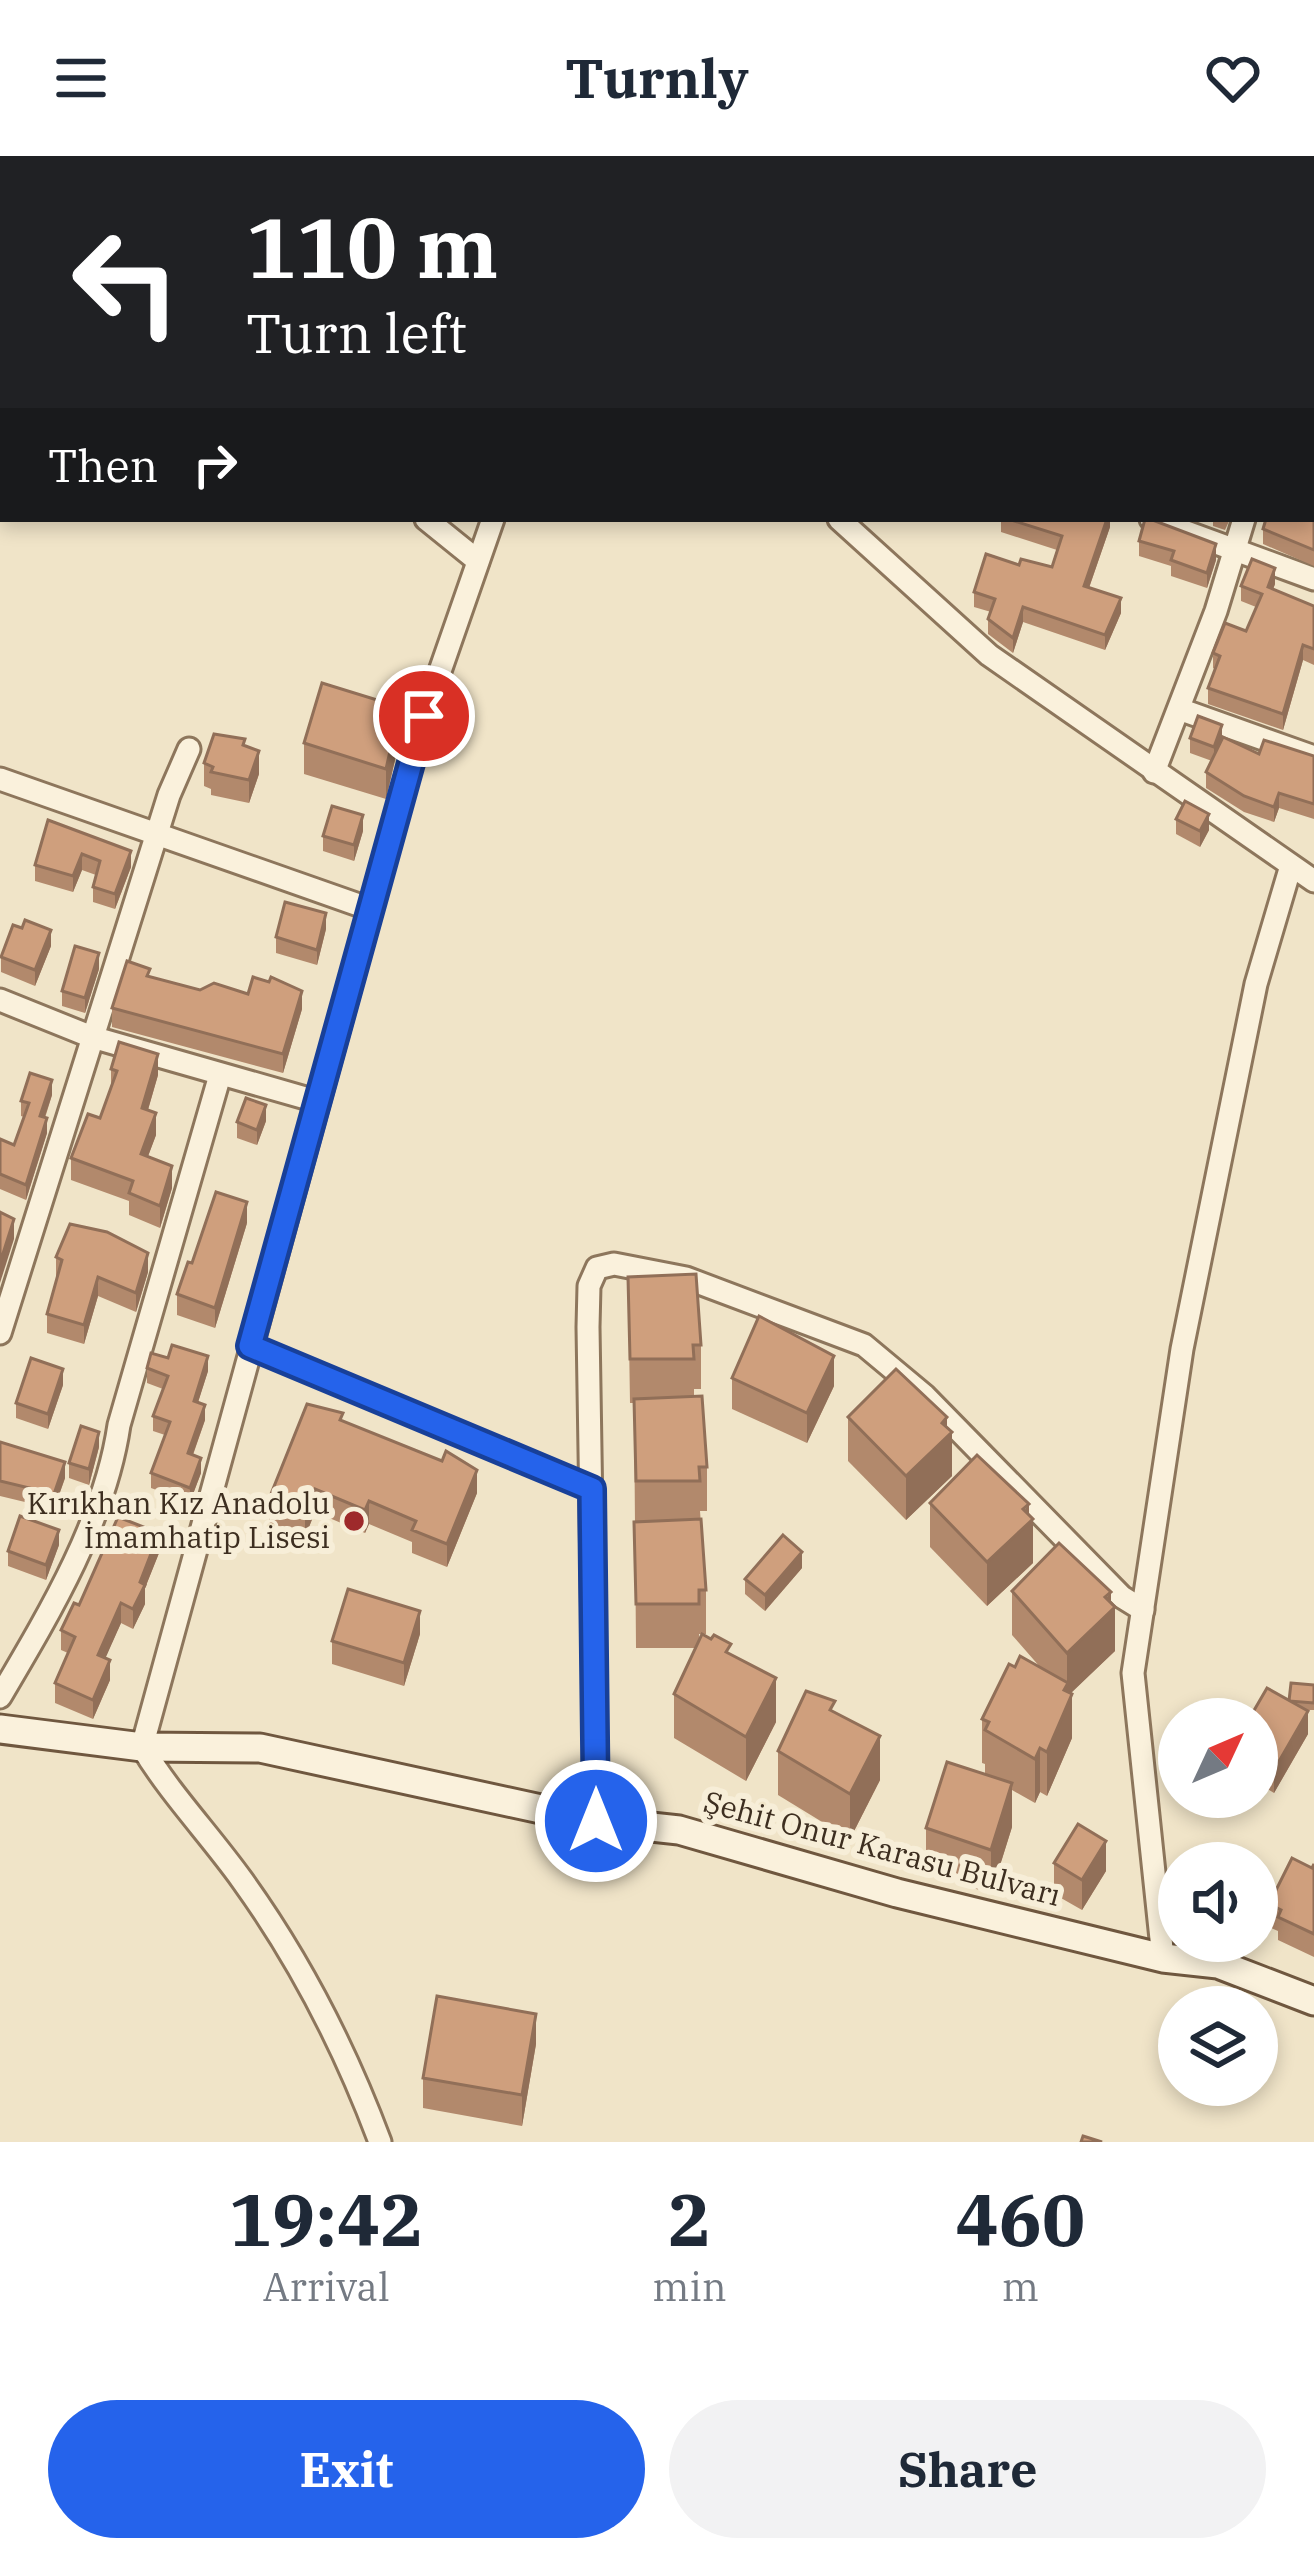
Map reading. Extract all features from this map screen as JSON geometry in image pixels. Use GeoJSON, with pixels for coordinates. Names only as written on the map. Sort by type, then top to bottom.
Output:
{"type":"FeatureCollection","features":[{"type":"Feature","properties":{"kind":"street"},"geometry":{"type":"LineString","coordinates":[[430,522],[478,561]]}},
{"type":"Feature","properties":{"kind":"street"},"geometry":{"type":"LineString","coordinates":[[380,2142],[347,2054],[284,1942],[204,1830],[169,1793],[142,1747],[424,716],[492,522]]}},
{"type":"Feature","properties":{"kind":"street"},"geometry":{"type":"LineString","coordinates":[[842,522],[989,655],[1290,869],[1314,881]]}},
{"type":"Feature","properties":{"kind":"street"},"geometry":{"type":"LineString","coordinates":[[1159,522],[1314,579]]}},
{"type":"Feature","properties":{"kind":"street"},"geometry":{"type":"LineString","coordinates":[[1154,772],[1243,522]]}},
{"type":"Feature","properties":{"kind":"street"},"geometry":{"type":"LineString","coordinates":[[1179,709],[1314,757]]}},
{"type":"Feature","properties":{"kind":"street"},"geometry":{"type":"LineString","coordinates":[[0,1333],[157,835],[189,749]]}},
{"type":"Feature","properties":{"kind":"street"},"geometry":{"type":"LineString","coordinates":[[0,779],[370,909]]}},
{"type":"Feature","properties":{"kind":"street"},"geometry":{"type":"LineString","coordinates":[[1158,1915],[1133,1673],[1182,1348],[1256,985],[1290,869]]}},
{"type":"Feature","properties":{"kind":"street"},"geometry":{"type":"LineString","coordinates":[[0,1000],[92,1036],[316,1101]]}},
{"type":"Feature","properties":{"kind":"street"},"geometry":{"type":"LineString","coordinates":[[0,1697],[43,1624],[112,1468],[119,1425],[215,1108],[220,1075]]}},
{"type":"Feature","properties":{"kind":"street"},"geometry":{"type":"LineString","coordinates":[[596,1821],[588,1328],[589,1286],[597,1268],[614,1264],[686,1278],[813,1324],[884,1358],[1122,1597],[1144,1610]]}},
{"type":"Feature","properties":{"kind":"street"},"geometry":{"type":"LineString","coordinates":[[250,1346],[592,1489]]}},
{"type":"Feature","properties":{"kind":"street","name":"Şehit Onur Karasu Bulvarı"},"geometry":{"type":"LineString","coordinates":[[0,1729],[142,1747],[260,1748],[596,1821],[679,1830],[897,1892],[1158,1957]]}},
{"type":"Feature","properties":{"kind":"street","name":"Şehit Onur Karasu Bulvarı"},"geometry":{"type":"LineString","coordinates":[[1200,1962],[1218,1964],[1314,2001]]}},
{"type":"Feature","properties":{"kind":"building"},"geometry":{"type":"Polygon","coordinates":[[[1018,522],[1106,522],[1084,586],[1121,598],[1105,635],[1023,607],[1013,638],[988,619],[995,599],[974,592],[986,554],[1019,565],[1021,559],[1052,567],[1062,536],[1018,522]]]}},
{"type":"Feature","properties":{"kind":"building"},"geometry":{"type":"Polygon","coordinates":[[[1144,522],[1158,522],[1216,544],[1207,573],[1171,560],[1174,551],[1139,541],[1144,522]]]}},
{"type":"Feature","properties":{"kind":"building"},"geometry":{"type":"Polygon","coordinates":[[[1265,522],[1314,522],[1314,550],[1263,529],[1265,522]]]}},
{"type":"Feature","properties":{"kind":"building"},"geometry":{"type":"Polygon","coordinates":[[[1252,559],[1275,568],[1268,587],[1314,606],[1314,649],[1303,645],[1283,714],[1208,688],[1220,656],[1213,653],[1225,623],[1246,631],[1262,594],[1241,586],[1252,559]]]}},
{"type":"Feature","properties":{"kind":"building"},"geometry":{"type":"Polygon","coordinates":[[[322,683],[400,707],[386,769],[304,743],[322,683]]]}},
{"type":"Feature","properties":{"kind":"building"},"geometry":{"type":"Polygon","coordinates":[[[1198,716],[1222,725],[1214,747],[1190,738],[1198,716]]]}},
{"type":"Feature","properties":{"kind":"building"},"geometry":{"type":"Polygon","coordinates":[[[214,734],[245,739],[243,745],[259,751],[249,780],[211,772],[213,767],[204,763],[214,734]]]}},
{"type":"Feature","properties":{"kind":"building"},"geometry":{"type":"Polygon","coordinates":[[[1223,737],[1259,754],[1264,740],[1314,756],[1314,804],[1279,793],[1274,807],[1244,796],[1206,772],[1223,737]]]}},
{"type":"Feature","properties":{"kind":"building"},"geometry":{"type":"Polygon","coordinates":[[[1185,801],[1209,814],[1200,831],[1176,819],[1185,801]]]}},
{"type":"Feature","properties":{"kind":"building"},"geometry":{"type":"Polygon","coordinates":[[[332,806],[363,815],[354,845],[323,836],[332,806]]]}},
{"type":"Feature","properties":{"kind":"building"},"geometry":{"type":"Polygon","coordinates":[[[48,820],[131,851],[115,894],[93,887],[100,861],[82,854],[73,876],[35,865],[48,820]]]}},
{"type":"Feature","properties":{"kind":"building"},"geometry":{"type":"Polygon","coordinates":[[[285,902],[326,913],[317,950],[276,937],[285,902]]]}},
{"type":"Feature","properties":{"kind":"building"},"geometry":{"type":"Polygon","coordinates":[[[25,920],[51,930],[35,970],[1,957],[13,925],[22,928],[25,920]]]}},
{"type":"Feature","properties":{"kind":"building"},"geometry":{"type":"Polygon","coordinates":[[[75,946],[99,953],[85,998],[62,991],[75,946]]]}},
{"type":"Feature","properties":{"kind":"building"},"geometry":{"type":"Polygon","coordinates":[[[127,961],[150,969],[147,976],[200,990],[214,983],[248,994],[253,977],[269,982],[271,977],[302,991],[283,1054],[112,1008],[127,961]]]}},
{"type":"Feature","properties":{"kind":"building"},"geometry":{"type":"Polygon","coordinates":[[[119,1042],[158,1054],[142,1108],[156,1113],[141,1154],[172,1166],[160,1206],[129,1193],[133,1181],[71,1158],[88,1114],[100,1118],[117,1071],[111,1069],[119,1042]]]}},
{"type":"Feature","properties":{"kind":"building"},"geometry":{"type":"Polygon","coordinates":[[[30,1073],[52,1080],[40,1116],[47,1118],[26,1185],[0,1174],[0,1139],[14,1145],[29,1103],[21,1101],[30,1073]]]}},
{"type":"Feature","properties":{"kind":"building"},"geometry":{"type":"Polygon","coordinates":[[[246,1098],[266,1105],[257,1130],[237,1122],[246,1098]]]}},
{"type":"Feature","properties":{"kind":"building"},"geometry":{"type":"Polygon","coordinates":[[[216,1192],[247,1202],[215,1308],[177,1294],[216,1192]]]}},
{"type":"Feature","properties":{"kind":"building"},"geometry":{"type":"Polygon","coordinates":[[[0,1212],[14,1219],[0,1263],[0,1212]]]}},
{"type":"Feature","properties":{"kind":"building"},"geometry":{"type":"Polygon","coordinates":[[[70,1224],[107,1232],[148,1253],[136,1293],[98,1277],[84,1325],[47,1314],[62,1260],[56,1257],[70,1224]]]}},
{"type":"Feature","properties":{"kind":"building"},"geometry":{"type":"Polygon","coordinates":[[[696,1274],[701,1345],[693,1345],[694,1359],[630,1359],[628,1277],[696,1274]]]}},
{"type":"Feature","properties":{"kind":"building"},"geometry":{"type":"Polygon","coordinates":[[[759,1316],[834,1356],[807,1413],[732,1378],[759,1316]]]}},
{"type":"Feature","properties":{"kind":"building"},"geometry":{"type":"Polygon","coordinates":[[[172,1345],[208,1356],[194,1401],[205,1405],[188,1453],[201,1458],[190,1488],[151,1473],[170,1422],[153,1416],[168,1376],[147,1368],[151,1353],[168,1358],[172,1345]]]}},
{"type":"Feature","properties":{"kind":"building"},"geometry":{"type":"Polygon","coordinates":[[[31,1358],[63,1369],[48,1414],[16,1403],[31,1358]]]}},
{"type":"Feature","properties":{"kind":"building"},"geometry":{"type":"Polygon","coordinates":[[[896,1369],[947,1417],[942,1423],[952,1432],[906,1476],[848,1417],[896,1369]]]}},
{"type":"Feature","properties":{"kind":"building"},"geometry":{"type":"Polygon","coordinates":[[[702,1396],[707,1467],[699,1467],[700,1481],[636,1481],[634,1399],[702,1396]]]}},
{"type":"Feature","properties":{"kind":"building","name":"Kırıkhan Kız Anadolu İmamhatip Lisesi"},"geometry":{"type":"Polygon","coordinates":[[[307,1404],[343,1413],[340,1420],[442,1461],[446,1451],[477,1470],[447,1544],[412,1530],[416,1521],[369,1501],[365,1510],[315,1489],[305,1514],[269,1499],[307,1404]]]}},
{"type":"Feature","properties":{"kind":"building"},"geometry":{"type":"Polygon","coordinates":[[[81,1426],[99,1432],[89,1469],[69,1463],[81,1426]]]}},
{"type":"Feature","properties":{"kind":"building"},"geometry":{"type":"Polygon","coordinates":[[[0,1442],[65,1462],[54,1494],[0,1481],[0,1442]]]}},
{"type":"Feature","properties":{"kind":"building"},"geometry":{"type":"Polygon","coordinates":[[[977,1455],[1029,1504],[1023,1509],[1033,1519],[987,1562],[930,1503],[977,1455]]]}},
{"type":"Feature","properties":{"kind":"building"},"geometry":{"type":"Polygon","coordinates":[[[20,1516],[59,1530],[46,1565],[8,1551],[20,1516]]]}},
{"type":"Feature","properties":{"kind":"building"},"geometry":{"type":"Polygon","coordinates":[[[118,1517],[159,1533],[133,1609],[121,1603],[98,1655],[110,1660],[93,1700],[55,1683],[75,1637],[61,1630],[74,1603],[79,1605],[118,1517]]]}},
{"type":"Feature","properties":{"kind":"building"},"geometry":{"type":"Polygon","coordinates":[[[701,1519],[706,1590],[699,1590],[699,1604],[636,1604],[634,1522],[701,1519]]]}},
{"type":"Feature","properties":{"kind":"building"},"geometry":{"type":"Polygon","coordinates":[[[783,1535],[802,1552],[765,1595],[745,1579],[783,1535]]]}},
{"type":"Feature","properties":{"kind":"building"},"geometry":{"type":"Polygon","coordinates":[[[1059,1543],[1111,1592],[1105,1597],[1115,1607],[1067,1653],[1012,1591],[1059,1543]]]}},
{"type":"Feature","properties":{"kind":"building"},"geometry":{"type":"Polygon","coordinates":[[[348,1589],[420,1611],[404,1663],[332,1641],[348,1589]]]}},
{"type":"Feature","properties":{"kind":"building"},"geometry":{"type":"Polygon","coordinates":[[[702,1634],[731,1644],[726,1652],[776,1678],[746,1737],[674,1694],[702,1634]]]}},
{"type":"Feature","properties":{"kind":"building"},"geometry":{"type":"Polygon","coordinates":[[[1020,1656],[1068,1683],[1064,1690],[1072,1694],[1047,1752],[1040,1748],[1035,1759],[985,1730],[989,1722],[982,1719],[1009,1664],[1015,1667],[1020,1656]]]}},
{"type":"Feature","properties":{"kind":"building"},"geometry":{"type":"Polygon","coordinates":[[[1291,1683],[1314,1685],[1314,1703],[1289,1701],[1291,1683]]]}},
{"type":"Feature","properties":{"kind":"building"},"geometry":{"type":"Polygon","coordinates":[[[1267,1688],[1308,1711],[1278,1763],[1278,1698],[1261,1698],[1267,1688]]]}},
{"type":"Feature","properties":{"kind":"building"},"geometry":{"type":"Polygon","coordinates":[[[806,1691],[835,1701],[830,1710],[880,1736],[850,1794],[778,1751],[806,1691]]]}},
{"type":"Feature","properties":{"kind":"building"},"geometry":{"type":"Polygon","coordinates":[[[947,1762],[1012,1783],[991,1850],[926,1828],[947,1762]]]}},
{"type":"Feature","properties":{"kind":"building"},"geometry":{"type":"Polygon","coordinates":[[[1078,1824],[1106,1841],[1082,1880],[1054,1863],[1078,1824]]]}},
{"type":"Feature","properties":{"kind":"building"},"geometry":{"type":"Polygon","coordinates":[[[1292,1858],[1312,1868],[1314,1864],[1314,1934],[1278,1917],[1278,1886],[1292,1858]]]}},
{"type":"Feature","properties":{"kind":"building"},"geometry":{"type":"Polygon","coordinates":[[[437,1996],[536,2014],[522,2095],[423,2078],[437,1996]]]}},
{"type":"Feature","properties":{"kind":"place","name":"Kırıkhan Kız Anadolu İmamhatip Lisesi"},"geometry":{"type":"Point","coordinates":[354,1521]}},
{"type":"Feature","properties":{"kind":"route"},"geometry":{"type":"LineString","coordinates":[[424,716],[250,1346],[592,1489],[596,1821]]}}]}
